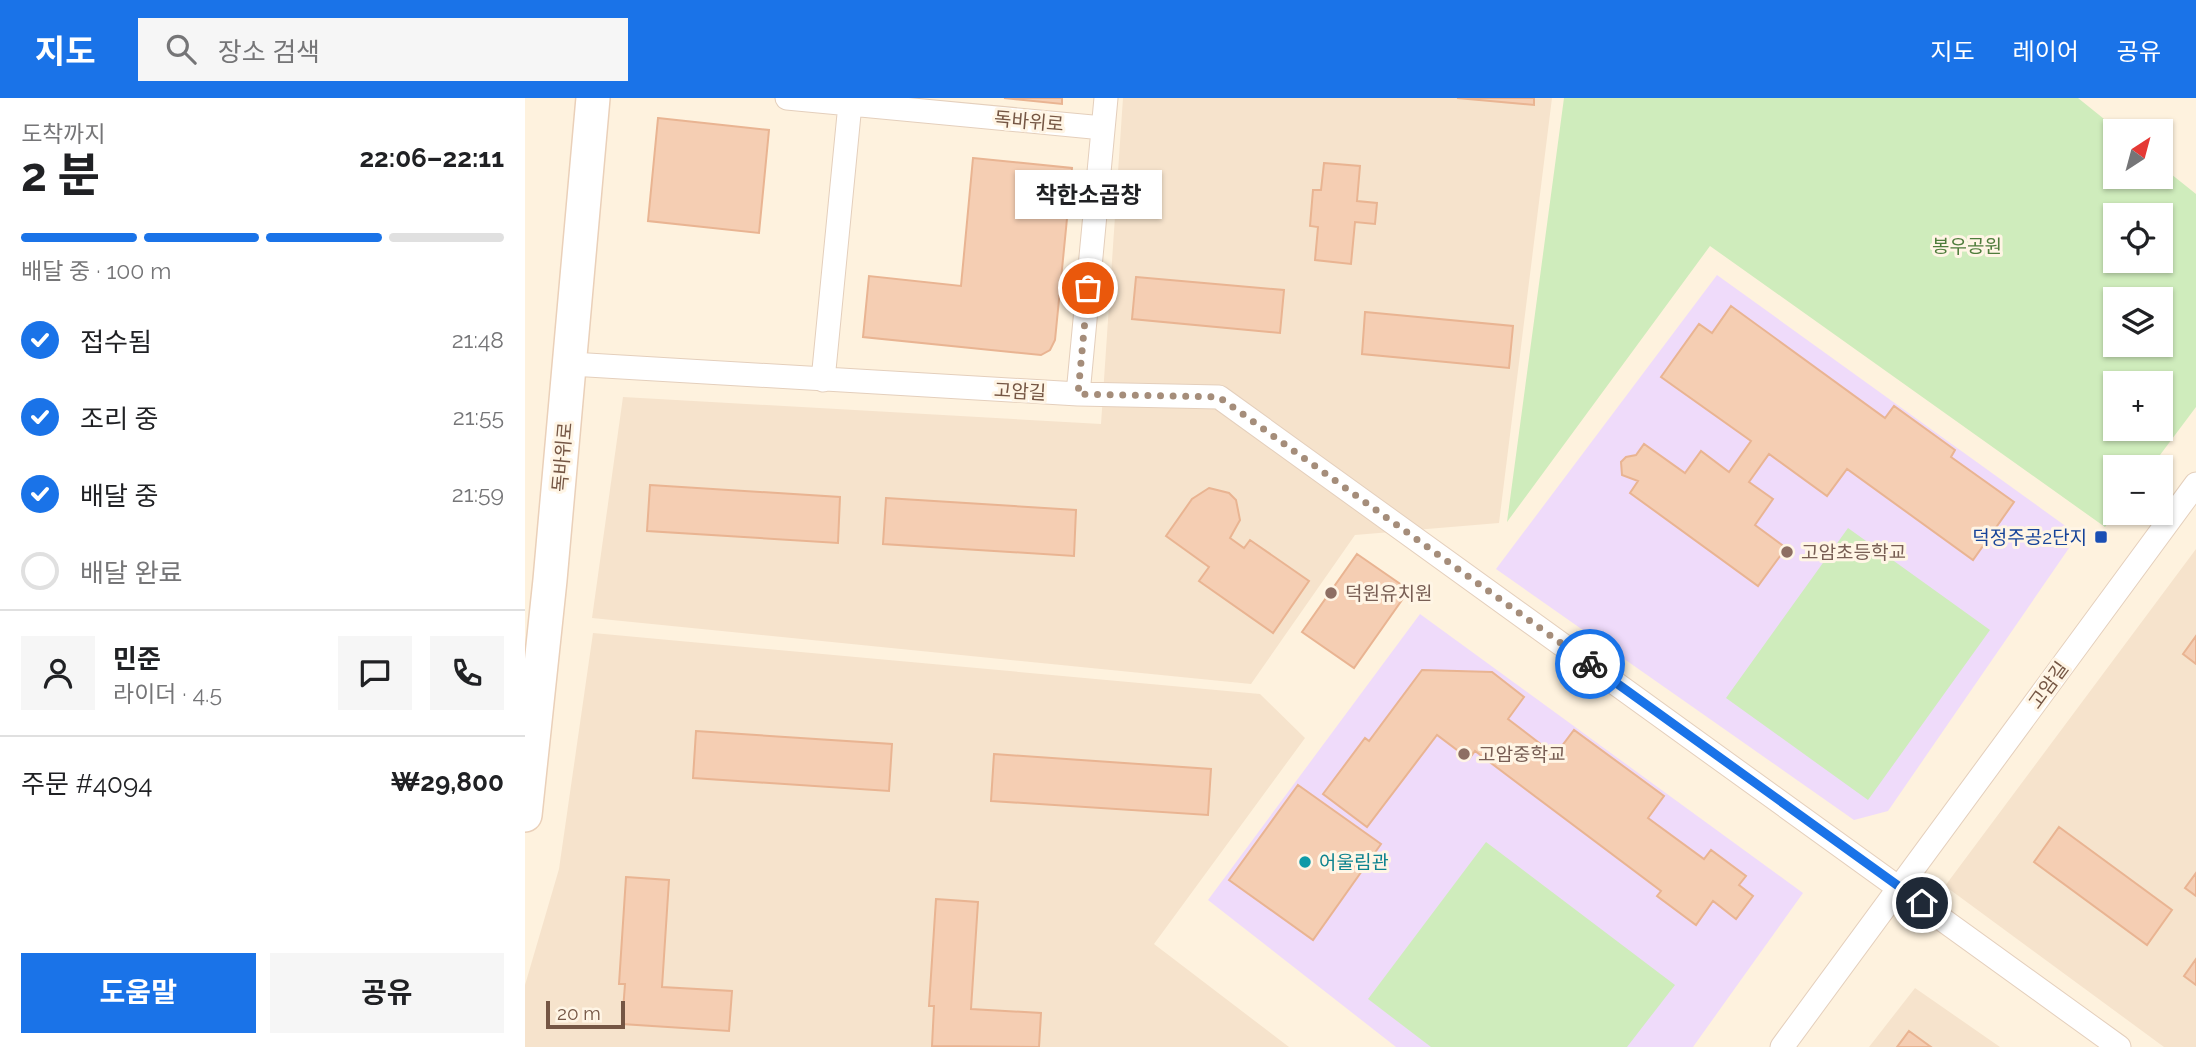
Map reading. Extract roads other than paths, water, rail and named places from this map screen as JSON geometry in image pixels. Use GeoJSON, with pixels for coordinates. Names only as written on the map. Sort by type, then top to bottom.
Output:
{"type":"FeatureCollection","features":[{"type":"Feature","properties":{"kind":"main road","name":"독바위로"},"geometry":{"type":"LineString","coordinates":[[525,816],[571,363],[593,98]]}},
{"type":"Feature","properties":{"kind":"street","name":"독바위로"},"geometry":{"type":"LineString","coordinates":[[787,98],[1103,128]]}},
{"type":"Feature","properties":{"kind":"street"},"geometry":{"type":"LineString","coordinates":[[1078,394],[1106,98]]}},
{"type":"Feature","properties":{"kind":"street"},"geometry":{"type":"LineString","coordinates":[[823,380],[850,104]]}},
{"type":"Feature","properties":{"kind":"street","name":"고암길"},"geometry":{"type":"LineString","coordinates":[[571,363],[1078,394],[1219,397],[2119,1047]]}},
{"type":"Feature","properties":{"kind":"street","name":"고암길"},"geometry":{"type":"LineString","coordinates":[[1782,1047],[2196,484]]}},
{"type":"Feature","properties":{"kind":"place","name":"착한소곱창"},"geometry":{"type":"Point","coordinates":[1088,288]}},
{"type":"Feature","properties":{"kind":"place","name":"덕정주공2단지"},"geometry":{"type":"Point","coordinates":[2101,537]}},
{"type":"Feature","properties":{"kind":"place","name":"고암초등학교"},"geometry":{"type":"Point","coordinates":[1787,552]}},
{"type":"Feature","properties":{"kind":"place","name":"덕원유치원"},"geometry":{"type":"Point","coordinates":[1331,593]}},
{"type":"Feature","properties":{"kind":"place","name":"고암중학교"},"geometry":{"type":"Point","coordinates":[1464,754]}},
{"type":"Feature","properties":{"kind":"place","name":"어울림관"},"geometry":{"type":"Point","coordinates":[1305,862]}},
{"type":"Feature","properties":{"kind":"park label","name":"봉우공원"},"geometry":{"type":"Point","coordinates":[1967,246]}}]}
